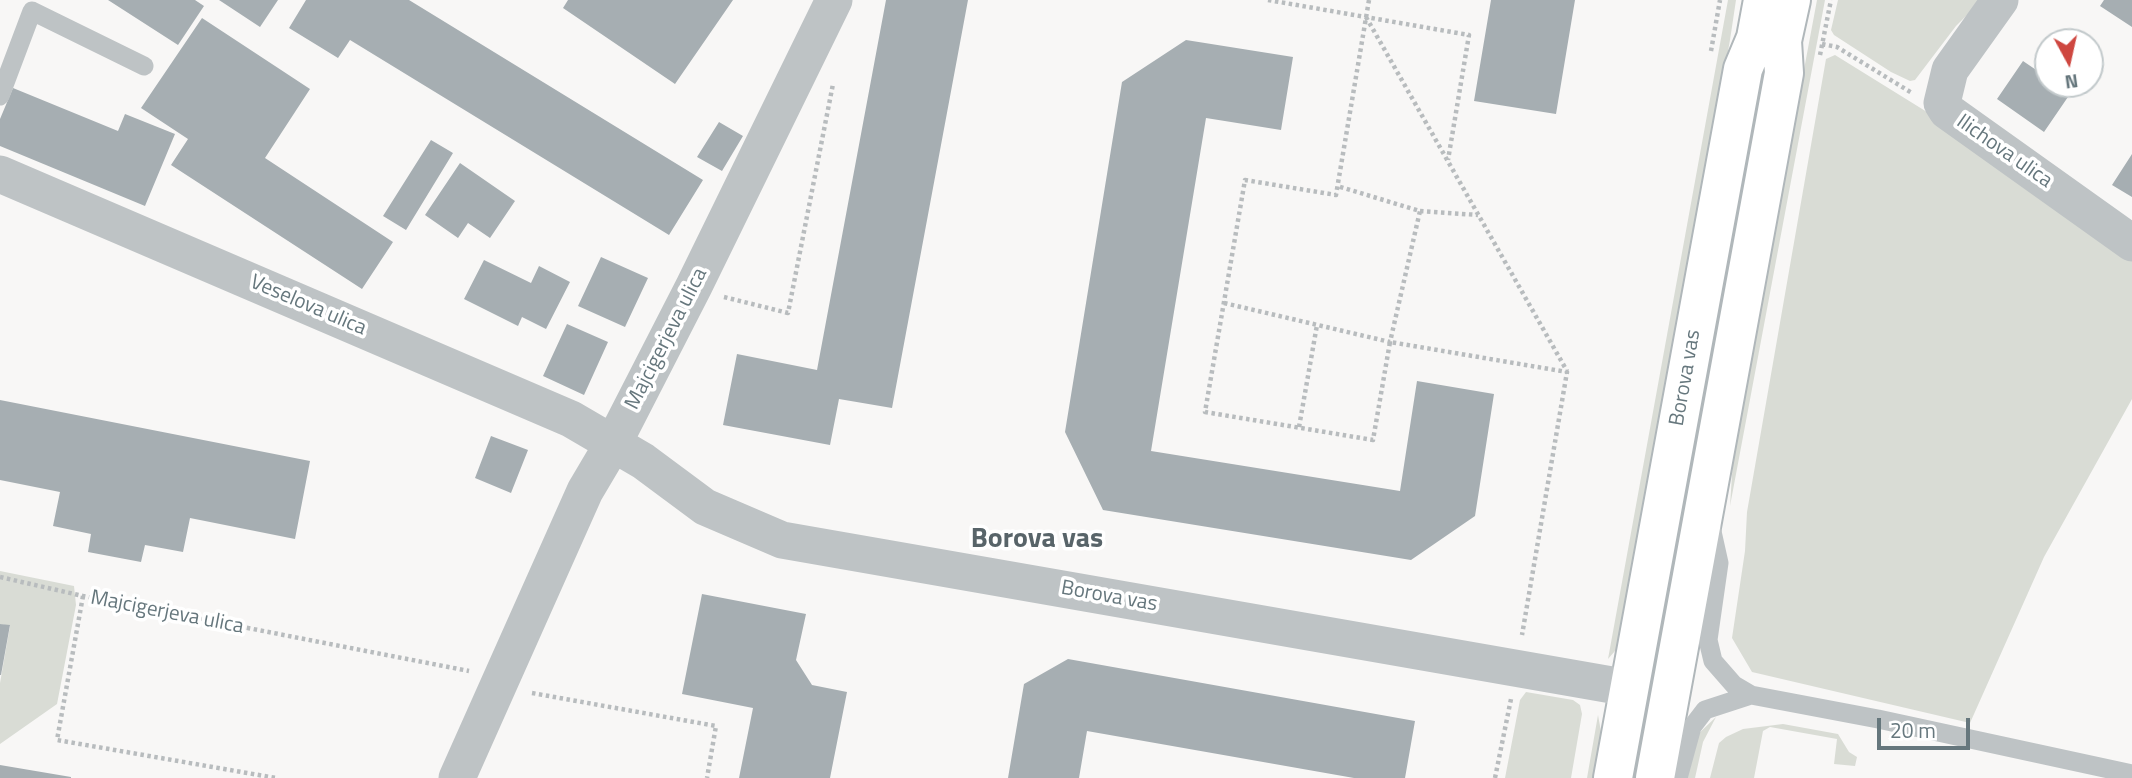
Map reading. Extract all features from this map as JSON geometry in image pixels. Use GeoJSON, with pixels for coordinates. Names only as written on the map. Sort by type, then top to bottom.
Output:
{"type":"FeatureCollection","features":[{"type":"Feature","properties":{"kind":"street","name":"Majcigerjeva ulica"},"geometry":{"type":"LineString","coordinates":[[457,778],[513,684],[585,491],[614,442],[694,286],[834,0]]}},
{"type":"Feature","properties":{"kind":"street"},"geometry":{"type":"LineString","coordinates":[[1743,69],[1742,36],[1746,0]]}},
{"type":"Feature","properties":{"kind":"street"},"geometry":{"type":"LineString","coordinates":[[1743,69],[1756,38],[1763,0]]}},
{"type":"Feature","properties":{"kind":"street"},"geometry":{"type":"LineString","coordinates":[[1784,74],[1782,41],[1791,0]]}},
{"type":"Feature","properties":{"kind":"street"},"geometry":{"type":"LineString","coordinates":[[1784,74],[1797,47],[1807,0]]}},
{"type":"Feature","properties":{"kind":"street","name":"Ilichova ulica"},"geometry":{"type":"LineString","coordinates":[[2000,0],[1950,70],[1942,96],[1947,111],[2132,243]]}},
{"type":"Feature","properties":{"kind":"street","name":"Borova vas"},"geometry":{"type":"LineString","coordinates":[[1613,778],[1743,69]]}},
{"type":"Feature","properties":{"kind":"street","name":"Borova vas"},"geometry":{"type":"LineString","coordinates":[[1655,778],[1784,74]]}},
{"type":"Feature","properties":{"kind":"street","name":"Veselova ulica"},"geometry":{"type":"LineString","coordinates":[[0,174],[571,419],[614,442]]}},
{"type":"Feature","properties":{"kind":"street","name":"Borova vas"},"geometry":{"type":"LineString","coordinates":[[614,442],[705,507],[782,540],[1629,688]]}},
{"type":"Feature","properties":{"kind":"lane"},"geometry":{"type":"LineString","coordinates":[[0,96],[30,6],[144,66]]}},
{"type":"Feature","properties":{"kind":"lane","name":"Borova vas"},"geometry":{"type":"LineString","coordinates":[[1706,502],[1719,563],[1708,639],[1710,650],[1713,661],[1734,685],[1751,695]]}},
{"type":"Feature","properties":{"kind":"lane"},"geometry":{"type":"LineString","coordinates":[[1678,778],[1692,727],[1705,710],[1751,695],[1891,721],[2132,774]]}},
{"type":"Feature","properties":{"kind":"path"},"geometry":{"type":"LineString","coordinates":[[1268,0],[1469,35],[1447,161]]}},
{"type":"Feature","properties":{"kind":"path"},"geometry":{"type":"LineString","coordinates":[[1369,0],[1335,195],[1245,180],[1205,412],[1373,440],[1390,342],[1420,211]]}},
{"type":"Feature","properties":{"kind":"path"},"geometry":{"type":"LineString","coordinates":[[1366,17],[1567,372],[1517,668],[1495,778]]}},
{"type":"Feature","properties":{"kind":"path"},"geometry":{"type":"LineString","coordinates":[[1822,44],[1837,47],[1891,82],[1947,111]]}},
{"type":"Feature","properties":{"kind":"path"},"geometry":{"type":"LineString","coordinates":[[694,286],[788,313],[834,75]]}},
{"type":"Feature","properties":{"kind":"path"},"geometry":{"type":"LineString","coordinates":[[1337,186],[1420,211],[1478,215]]}},
{"type":"Feature","properties":{"kind":"path"},"geometry":{"type":"LineString","coordinates":[[1224,303],[1390,342],[1567,372]]}},
{"type":"Feature","properties":{"kind":"path"},"geometry":{"type":"LineString","coordinates":[[1299,428],[1317,325]]}},
{"type":"Feature","properties":{"kind":"path","name":"Majcigerjeva ulica"},"geometry":{"type":"LineString","coordinates":[[0,577],[513,684]]}},
{"type":"Feature","properties":{"kind":"path"},"geometry":{"type":"LineString","coordinates":[[83,596],[58,740],[276,778]]}},
{"type":"Feature","properties":{"kind":"path"},"geometry":{"type":"LineString","coordinates":[[513,684],[716,726],[707,778]]}},
{"type":"Feature","properties":{"kind":"shaded area"},"geometry":{"type":"Polygon","coordinates":[[[1728,0],[1736,0],[1730,40],[1621,644],[1608,659],[1728,0]]]}},
{"type":"Feature","properties":{"kind":"shaded area"},"geometry":{"type":"Polygon","coordinates":[[[1780,0],[1638,778],[1629,778],[1758,77],[1780,0]]]}},
{"type":"Feature","properties":{"kind":"shaded area"},"geometry":{"type":"Polygon","coordinates":[[[1817,0],[1825,0],[1730,506],[1734,444],[1817,0]]]}},
{"type":"Feature","properties":{"kind":"shaded area"},"geometry":{"type":"Polygon","coordinates":[[[1838,0],[1982,0],[1956,26],[1915,80],[1910,81],[1891,72],[1834,35],[1831,30],[1838,0]]]}},
{"type":"Feature","properties":{"kind":"shaded area"},"geometry":{"type":"Polygon","coordinates":[[[1835,55],[1927,112],[2132,260],[2132,399],[2044,557],[1970,723],[1752,672],[1732,638],[1745,551],[1747,512],[1826,59],[1835,55]]]}},
{"type":"Feature","properties":{"kind":"shaded area"},"geometry":{"type":"Polygon","coordinates":[[[0,571],[74,586],[76,605],[57,704],[0,744],[0,683],[10,626],[0,624],[0,571]]]}},
{"type":"Feature","properties":{"kind":"shaded area"},"geometry":{"type":"Polygon","coordinates":[[[1526,692],[1573,700],[1580,705],[1582,714],[1571,778],[1505,778],[1520,700],[1526,692]]]}},
{"type":"Feature","properties":{"kind":"shaded area"},"geometry":{"type":"Polygon","coordinates":[[[1598,715],[1602,737],[1595,778],[1587,778],[1598,715]]]}},
{"type":"Feature","properties":{"kind":"shaded area"},"geometry":{"type":"Polygon","coordinates":[[[1716,717],[1703,742],[1695,778],[1687,778],[1696,736],[1716,717]]]}},
{"type":"Feature","properties":{"kind":"shaded area"},"geometry":{"type":"Polygon","coordinates":[[[1783,724],[1838,734],[1849,752],[1857,757],[1855,766],[1834,764],[1837,739],[1770,727],[1763,731],[1754,778],[1710,778],[1719,743],[1726,737],[1743,729],[1783,724]]]}},
{"type":"Feature","properties":{"kind":"building"},"geometry":{"type":"Polygon","coordinates":[[[108,0],[195,0],[204,6],[178,45],[108,0]]]}},
{"type":"Feature","properties":{"kind":"building"},"geometry":{"type":"Polygon","coordinates":[[[219,0],[278,0],[260,27],[219,0]]]}},
{"type":"Feature","properties":{"kind":"building"},"geometry":{"type":"Polygon","coordinates":[[[306,0],[409,0],[703,180],[669,235],[350,40],[338,58],[289,28],[306,0]]]}},
{"type":"Feature","properties":{"kind":"building"},"geometry":{"type":"Polygon","coordinates":[[[568,0],[733,0],[675,84],[563,8],[568,0]]]}},
{"type":"Feature","properties":{"kind":"building"},"geometry":{"type":"Polygon","coordinates":[[[886,0],[968,0],[892,408],[839,399],[830,445],[723,425],[737,354],[817,370],[886,0]]]}},
{"type":"Feature","properties":{"kind":"building"},"geometry":{"type":"Polygon","coordinates":[[[1491,0],[1575,0],[1556,114],[1474,101],[1491,0]]]}},
{"type":"Feature","properties":{"kind":"building"},"geometry":{"type":"Polygon","coordinates":[[[2104,0],[2132,0],[2132,27],[2100,6],[2104,0]]]}},
{"type":"Feature","properties":{"kind":"building"},"geometry":{"type":"Polygon","coordinates":[[[202,18],[310,89],[265,158],[393,242],[362,289],[171,165],[188,139],[141,108],[202,18]]]}},
{"type":"Feature","properties":{"kind":"building"},"geometry":{"type":"Polygon","coordinates":[[[1186,40],[1293,57],[1281,130],[1206,118],[1151,451],[1400,491],[1417,381],[1494,394],[1475,516],[1411,560],[1103,510],[1065,432],[1122,82],[1186,40]]]}},
{"type":"Feature","properties":{"kind":"building"},"geometry":{"type":"Polygon","coordinates":[[[2023,61],[2034,68],[2034,98],[2067,98],[2044,132],[1997,99],[2023,61]]]}},
{"type":"Feature","properties":{"kind":"building"},"geometry":{"type":"Polygon","coordinates":[[[13,88],[118,131],[125,114],[175,134],[145,206],[0,146],[0,119],[13,88]]]}},
{"type":"Feature","properties":{"kind":"building"},"geometry":{"type":"Polygon","coordinates":[[[719,122],[743,136],[722,171],[697,157],[719,122]]]}},
{"type":"Feature","properties":{"kind":"building"},"geometry":{"type":"Polygon","coordinates":[[[431,140],[453,153],[406,230],[383,216],[431,140]]]}},
{"type":"Feature","properties":{"kind":"building"},"geometry":{"type":"Polygon","coordinates":[[[2132,154],[2132,197],[2112,185],[2132,154]]]}},
{"type":"Feature","properties":{"kind":"building"},"geometry":{"type":"Polygon","coordinates":[[[460,163],[515,201],[490,238],[468,223],[458,238],[425,215],[460,163]]]}},
{"type":"Feature","properties":{"kind":"building"},"geometry":{"type":"Polygon","coordinates":[[[601,257],[648,278],[625,327],[578,306],[601,257]]]}},
{"type":"Feature","properties":{"kind":"building"},"geometry":{"type":"Polygon","coordinates":[[[484,260],[531,283],[539,266],[570,282],[546,329],[522,317],[518,326],[464,299],[484,260]]]}},
{"type":"Feature","properties":{"kind":"building"},"geometry":{"type":"Polygon","coordinates":[[[567,324],[608,342],[584,395],[543,376],[567,324]]]}},
{"type":"Feature","properties":{"kind":"building"},"geometry":{"type":"Polygon","coordinates":[[[0,400],[310,461],[295,539],[190,518],[183,552],[145,545],[141,562],[88,552],[91,534],[53,526],[60,492],[0,480],[0,400]]]}},
{"type":"Feature","properties":{"kind":"building"},"geometry":{"type":"Polygon","coordinates":[[[491,436],[528,450],[511,493],[475,478],[491,436]]]}},
{"type":"Feature","properties":{"kind":"building"},"geometry":{"type":"Polygon","coordinates":[[[702,594],[806,614],[796,660],[812,685],[847,692],[830,778],[739,778],[753,708],[682,694],[702,594]]]}},
{"type":"Feature","properties":{"kind":"building"},"geometry":{"type":"Polygon","coordinates":[[[0,624],[10,625],[1,675],[0,675],[0,624]]]}},
{"type":"Feature","properties":{"kind":"building"},"geometry":{"type":"Polygon","coordinates":[[[1068,659],[1415,721],[1405,778],[1354,778],[1087,731],[1079,778],[1008,778],[1024,684],[1068,659]]]}},
{"type":"Feature","properties":{"kind":"building"},"geometry":{"type":"Polygon","coordinates":[[[0,765],[71,777],[71,778],[0,778],[0,765]]]}},
{"type":"Feature","properties":{"kind":"district","name":"Borova vas"},"geometry":{"type":"Point","coordinates":[1037,540]}}]}
